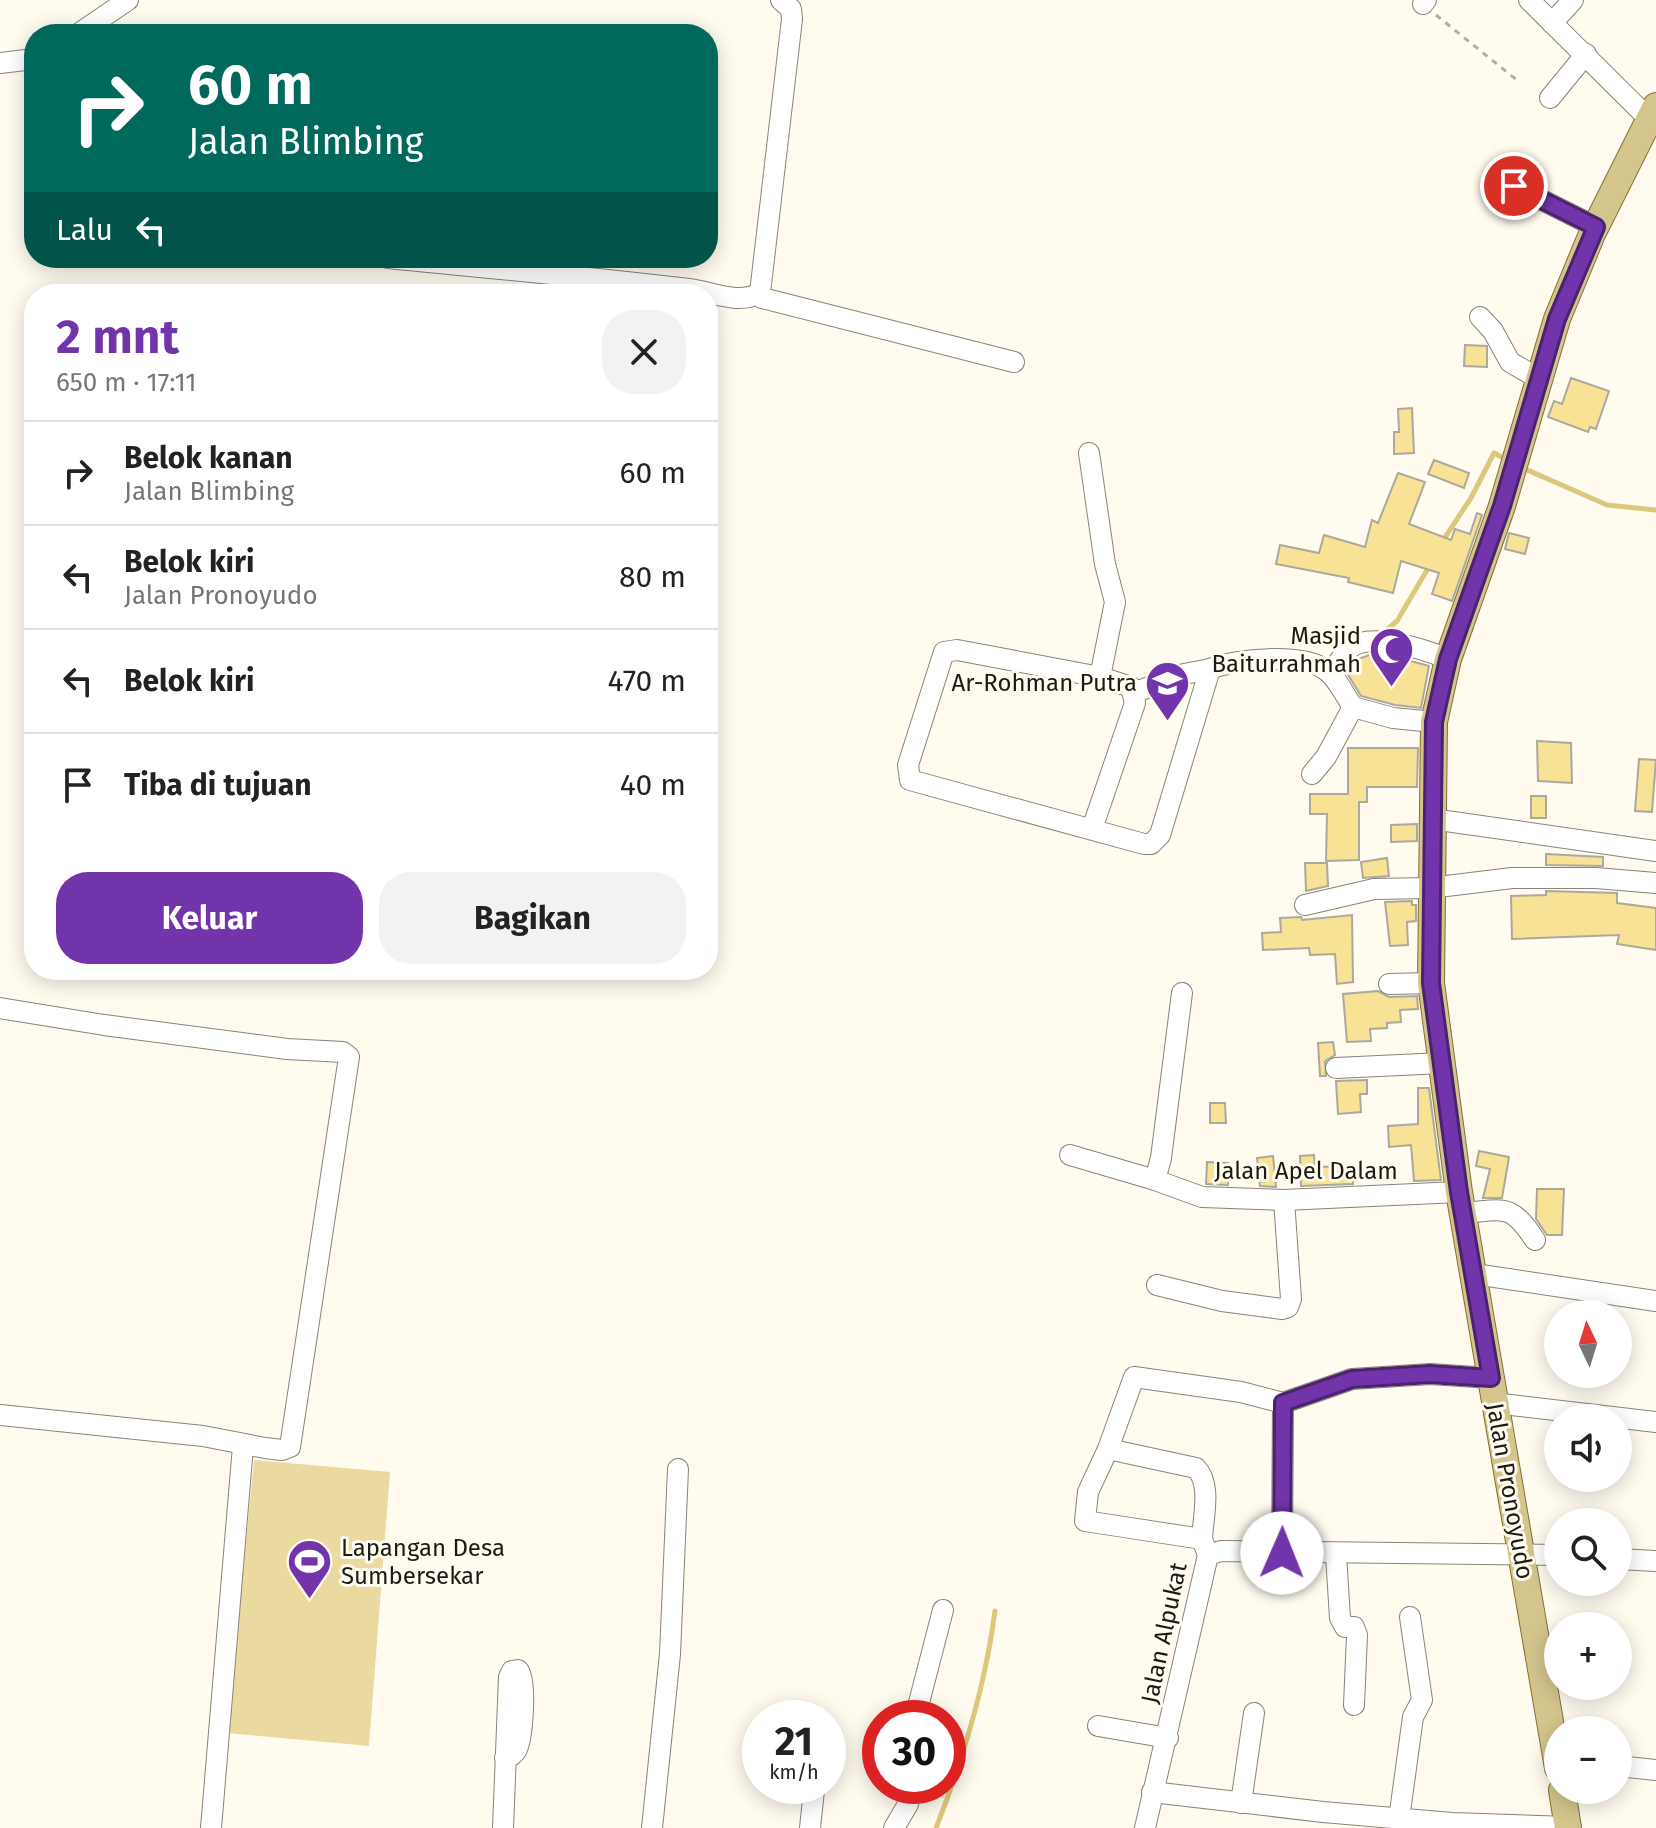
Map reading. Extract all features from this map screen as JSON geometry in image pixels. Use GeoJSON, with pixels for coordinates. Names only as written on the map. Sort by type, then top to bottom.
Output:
{"type":"FeatureCollection","features":[{"type":"Feature","properties":{"kind":"main road","name":"Jalan Pronoyudo"},"geometry":{"type":"LineString","coordinates":[[1549,1716],[1460,1202],[1431,983],[1434,722],[1448,659],[1491,540],[1562,305],[1596,227],[1650,125]]}},
{"type":"Feature","properties":{"kind":"main road"},"geometry":{"type":"LineString","coordinates":[[1564,1804],[1568,1828]]}},
{"type":"Feature","properties":{"kind":"street"},"geometry":{"type":"LineString","coordinates":[[93,24],[128,0]]}},
{"type":"Feature","properties":{"kind":"street"},"geometry":{"type":"LineString","coordinates":[[781,0],[791,9],[792,19],[760,293],[766,300],[1014,362]]}},
{"type":"Feature","properties":{"kind":"street"},"geometry":{"type":"LineString","coordinates":[[1529,0],[1586,54],[1650,125]]}},
{"type":"Feature","properties":{"kind":"street"},"geometry":{"type":"LineString","coordinates":[[1552,23],[1573,0]]}},
{"type":"Feature","properties":{"kind":"street"},"geometry":{"type":"LineString","coordinates":[[1550,98],[1586,54]]}},
{"type":"Feature","properties":{"kind":"street"},"geometry":{"type":"LineString","coordinates":[[0,63],[24,60]]}},
{"type":"Feature","properties":{"kind":"street"},"geometry":{"type":"LineString","coordinates":[[1514,186],[1596,227]]}},
{"type":"Feature","properties":{"kind":"street"},"geometry":{"type":"LineString","coordinates":[[490,268],[647,284]]}},
{"type":"Feature","properties":{"kind":"street"},"geometry":{"type":"LineString","coordinates":[[718,293],[746,300],[760,293]]}},
{"type":"Feature","properties":{"kind":"street"},"geometry":{"type":"LineString","coordinates":[[1480,317],[1493,331],[1510,362],[1541,380]]}},
{"type":"Feature","properties":{"kind":"street"},"geometry":{"type":"LineString","coordinates":[[1089,453],[1105,564],[1115,602],[1100,677]]}},
{"type":"Feature","properties":{"kind":"street"},"geometry":{"type":"LineString","coordinates":[[1330,672],[1351,648],[1364,644],[1393,642],[1425,649],[1448,659]]}},
{"type":"Feature","properties":{"kind":"street"},"geometry":{"type":"LineString","coordinates":[[1092,829],[1135,703],[1134,693],[1126,684],[1100,677],[947,650],[941,658],[907,773],[914,782],[1144,844],[1157,840],[1210,669]]}},
{"type":"Feature","properties":{"kind":"street"},"geometry":{"type":"LineString","coordinates":[[1134,693],[1179,675],[1230,662],[1297,660],[1330,672],[1353,707],[1393,718],[1434,722]]}},
{"type":"Feature","properties":{"kind":"street"},"geometry":{"type":"LineString","coordinates":[[1312,774],[1326,757],[1353,707]]}},
{"type":"Feature","properties":{"kind":"street"},"geometry":{"type":"LineString","coordinates":[[1432,819],[1656,851]]}},
{"type":"Feature","properties":{"kind":"street"},"geometry":{"type":"LineString","coordinates":[[1305,905],[1374,889],[1430,888],[1539,878],[1596,878],[1656,883]]}},
{"type":"Feature","properties":{"kind":"street"},"geometry":{"type":"LineString","coordinates":[[1389,984],[1431,983]]}},
{"type":"Feature","properties":{"kind":"street"},"geometry":{"type":"LineString","coordinates":[[1155,1180],[1161,1158],[1182,993]]}},
{"type":"Feature","properties":{"kind":"street"},"geometry":{"type":"LineString","coordinates":[[0,1008],[287,1049],[343,1052],[349,1057],[292,1442],[286,1450],[243,1446],[203,1436],[0,1415]]}},
{"type":"Feature","properties":{"kind":"street"},"geometry":{"type":"LineString","coordinates":[[1336,1068],[1443,1063]]}},
{"type":"Feature","properties":{"kind":"street","name":"Jalan Apel Dalam"},"geometry":{"type":"LineString","coordinates":[[1070,1155],[1202,1197],[1460,1202],[1513,1212],[1520,1217],[1535,1240]]}},
{"type":"Feature","properties":{"kind":"street"},"geometry":{"type":"LineString","coordinates":[[1157,1285],[1222,1301],[1282,1309],[1288,1307],[1291,1299],[1284,1200]]}},
{"type":"Feature","properties":{"kind":"street"},"geometry":{"type":"LineString","coordinates":[[1474,1274],[1656,1301]]}},
{"type":"Feature","properties":{"kind":"street"},"geometry":{"type":"LineString","coordinates":[[1108,1449],[1196,1468],[1202,1474],[1205,1485],[1205,1547],[1085,1521],[1088,1492],[1108,1449],[1134,1377],[1241,1392],[1283,1403],[1352,1379],[1430,1374],[1493,1390],[1656,1422]]}},
{"type":"Feature","properties":{"kind":"street"},"geometry":{"type":"LineString","coordinates":[[1282,1553],[1283,1403]]}},
{"type":"Feature","properties":{"kind":"street"},"geometry":{"type":"LineString","coordinates":[[211,1828],[243,1446]]}},
{"type":"Feature","properties":{"kind":"street"},"geometry":{"type":"LineString","coordinates":[[652,1828],[670,1654],[678,1469]]}},
{"type":"Feature","properties":{"kind":"street","name":"Jalan Alpukat"},"geometry":{"type":"LineString","coordinates":[[1145,1828],[1168,1738],[1205,1547],[1221,1551],[1336,1555],[1544,1554]]}},
{"type":"Feature","properties":{"kind":"street"},"geometry":{"type":"LineString","coordinates":[[1336,1555],[1340,1618],[1345,1627],[1354,1627],[1357,1635],[1354,1705]]}},
{"type":"Feature","properties":{"kind":"street"},"geometry":{"type":"LineString","coordinates":[[1632,1560],[1656,1561]]}},
{"type":"Feature","properties":{"kind":"street"},"geometry":{"type":"LineString","coordinates":[[920,1700],[943,1610]]}},
{"type":"Feature","properties":{"kind":"street"},"geometry":{"type":"LineString","coordinates":[[1399,1819],[1413,1717],[1422,1700],[1410,1617]]}},
{"type":"Feature","properties":{"kind":"street"},"geometry":{"type":"LineString","coordinates":[[1241,1803],[1254,1713]]}},
{"type":"Feature","properties":{"kind":"street"},"geometry":{"type":"LineString","coordinates":[[1098,1726],[1168,1738]]}},
{"type":"Feature","properties":{"kind":"street"},"geometry":{"type":"LineString","coordinates":[[503,1828],[505,1758]]}},
{"type":"Feature","properties":{"kind":"street"},"geometry":{"type":"LineString","coordinates":[[1632,1767],[1656,1770]]}},
{"type":"Feature","properties":{"kind":"street"},"geometry":{"type":"LineString","coordinates":[[1152,1792],[1399,1819],[1568,1828]]}},
{"type":"Feature","properties":{"kind":"street"},"geometry":{"type":"LineString","coordinates":[[810,1828],[813,1804]]}},
{"type":"Feature","properties":{"kind":"street"},"geometry":{"type":"LineString","coordinates":[[894,1828],[908,1804]]}},
{"type":"Feature","properties":{"kind":"path"},"geometry":{"type":"LineString","coordinates":[[1424,2],[1518,81]]}},
{"type":"Feature","properties":{"kind":"shaded area","name":"Lapangan Desa Sumbersekar"},"geometry":{"type":"Polygon","coordinates":[[[254,1460],[390,1472],[369,1746],[227,1733],[254,1460]]]}},
{"type":"Feature","properties":{"kind":"building"},"geometry":{"type":"Polygon","coordinates":[[[1465,345],[1487,346],[1487,367],[1464,366],[1465,345]]]}},
{"type":"Feature","properties":{"kind":"building"},"geometry":{"type":"Polygon","coordinates":[[[1571,378],[1609,391],[1596,429],[1590,427],[1588,432],[1548,417],[1554,401],[1562,404],[1571,378]]]}},
{"type":"Feature","properties":{"kind":"building"},"geometry":{"type":"Polygon","coordinates":[[[1412,408],[1414,453],[1394,454],[1394,432],[1399,432],[1398,409],[1412,408]]]}},
{"type":"Feature","properties":{"kind":"building"},"geometry":{"type":"Polygon","coordinates":[[[1434,460],[1469,473],[1464,488],[1428,474],[1434,460]]]}},
{"type":"Feature","properties":{"kind":"building"},"geometry":{"type":"Polygon","coordinates":[[[1398,473],[1425,482],[1409,524],[1451,540],[1455,529],[1470,534],[1477,513],[1482,515],[1452,601],[1432,594],[1439,573],[1401,561],[1393,593],[1348,582],[1349,578],[1276,564],[1280,545],[1319,553],[1324,535],[1365,547],[1372,520],[1378,523],[1398,473]]]}},
{"type":"Feature","properties":{"kind":"building"},"geometry":{"type":"Polygon","coordinates":[[[1509,533],[1529,538],[1525,554],[1505,549],[1509,533]]]}},
{"type":"Feature","properties":{"kind":"building","name":"Masjid Baiturrahmah"},"geometry":{"type":"Polygon","coordinates":[[[1372,654],[1429,666],[1421,708],[1361,696],[1347,673],[1358,659],[1372,654]]]}},
{"type":"Feature","properties":{"kind":"building"},"geometry":{"type":"Polygon","coordinates":[[[1537,741],[1571,743],[1572,783],[1538,781],[1537,741]]]}},
{"type":"Feature","properties":{"kind":"building"},"geometry":{"type":"Polygon","coordinates":[[[1348,748],[1418,748],[1417,787],[1367,787],[1367,802],[1359,802],[1359,860],[1326,861],[1327,814],[1310,814],[1310,794],[1348,794],[1348,748]]]}},
{"type":"Feature","properties":{"kind":"building"},"geometry":{"type":"Polygon","coordinates":[[[1639,759],[1656,760],[1652,812],[1635,811],[1639,759]]]}},
{"type":"Feature","properties":{"kind":"building"},"geometry":{"type":"Polygon","coordinates":[[[1531,796],[1546,796],[1546,818],[1531,818],[1531,796]]]}},
{"type":"Feature","properties":{"kind":"building"},"geometry":{"type":"Polygon","coordinates":[[[1417,824],[1417,841],[1391,842],[1391,825],[1417,824]]]}},
{"type":"Feature","properties":{"kind":"building"},"geometry":{"type":"Polygon","coordinates":[[[1546,854],[1603,857],[1603,866],[1546,865],[1546,854]]]}},
{"type":"Feature","properties":{"kind":"building"},"geometry":{"type":"Polygon","coordinates":[[[1387,858],[1389,876],[1363,878],[1361,862],[1387,858]]]}},
{"type":"Feature","properties":{"kind":"building"},"geometry":{"type":"Polygon","coordinates":[[[1305,863],[1327,863],[1328,886],[1306,891],[1305,863]]]}},
{"type":"Feature","properties":{"kind":"building"},"geometry":{"type":"Polygon","coordinates":[[[1546,891],[1617,893],[1617,903],[1656,908],[1656,950],[1617,944],[1619,935],[1512,939],[1511,896],[1546,895],[1546,891]]]}},
{"type":"Feature","properties":{"kind":"building"},"geometry":{"type":"Polygon","coordinates":[[[1412,901],[1412,905],[1416,905],[1416,921],[1407,922],[1408,945],[1390,946],[1385,902],[1412,901]]]}},
{"type":"Feature","properties":{"kind":"building"},"geometry":{"type":"Polygon","coordinates":[[[1352,915],[1353,982],[1337,984],[1335,954],[1310,955],[1309,948],[1263,950],[1262,933],[1281,932],[1280,918],[1301,917],[1302,920],[1352,915]]]}},
{"type":"Feature","properties":{"kind":"building"},"geometry":{"type":"Polygon","coordinates":[[[1378,991],[1389,997],[1417,996],[1418,1009],[1400,1010],[1401,1022],[1387,1023],[1387,1028],[1370,1029],[1371,1041],[1347,1042],[1343,994],[1378,991]]]}},
{"type":"Feature","properties":{"kind":"building"},"geometry":{"type":"Polygon","coordinates":[[[1333,1042],[1335,1055],[1325,1061],[1326,1076],[1320,1076],[1318,1043],[1333,1042]]]}},
{"type":"Feature","properties":{"kind":"building"},"geometry":{"type":"Polygon","coordinates":[[[1367,1080],[1367,1094],[1360,1094],[1361,1112],[1338,1114],[1336,1081],[1367,1080]]]}},
{"type":"Feature","properties":{"kind":"building"},"geometry":{"type":"Polygon","coordinates":[[[1418,1088],[1429,1088],[1441,1180],[1414,1181],[1411,1145],[1389,1147],[1388,1126],[1418,1124],[1418,1088]]]}},
{"type":"Feature","properties":{"kind":"building"},"geometry":{"type":"Polygon","coordinates":[[[1210,1103],[1225,1103],[1226,1123],[1210,1123],[1210,1103]]]}},
{"type":"Feature","properties":{"kind":"building"},"geometry":{"type":"Polygon","coordinates":[[[1479,1151],[1509,1157],[1502,1198],[1483,1198],[1490,1169],[1476,1166],[1479,1151]]]}},
{"type":"Feature","properties":{"kind":"building"},"geometry":{"type":"Polygon","coordinates":[[[1314,1155],[1315,1167],[1354,1166],[1353,1184],[1301,1186],[1300,1156],[1314,1155]]]}},
{"type":"Feature","properties":{"kind":"building"},"geometry":{"type":"Polygon","coordinates":[[[1273,1156],[1276,1187],[1260,1186],[1257,1158],[1273,1156]]]}},
{"type":"Feature","properties":{"kind":"building"},"geometry":{"type":"Polygon","coordinates":[[[1207,1162],[1228,1163],[1228,1185],[1206,1184],[1207,1162]]]}},
{"type":"Feature","properties":{"kind":"building"},"geometry":{"type":"Polygon","coordinates":[[[1537,1189],[1564,1189],[1562,1235],[1547,1235],[1536,1219],[1537,1189]]]}},
{"type":"Feature","properties":{"kind":"waterway"},"geometry":{"type":"LineString","coordinates":[[1442,542],[1471,498],[1494,453],[1507,460]]}},
{"type":"Feature","properties":{"kind":"waterway"},"geometry":{"type":"LineString","coordinates":[[1523,468],[1607,505],[1656,510]]}},
{"type":"Feature","properties":{"kind":"waterway"},"geometry":{"type":"LineString","coordinates":[[1381,635],[1397,621],[1430,565]]}},
{"type":"Feature","properties":{"kind":"waterway"},"geometry":{"type":"LineString","coordinates":[[936,1828],[972,1721],[986,1667],[995,1611]]}},
{"type":"Feature","properties":{"kind":"place","name":"Masjid Baiturrahmah"},"geometry":{"type":"Point","coordinates":[1392,689]}},
{"type":"Feature","properties":{"kind":"place","name":"Ar-Rohman Putra"},"geometry":{"type":"Point","coordinates":[1168,722]}},
{"type":"Feature","properties":{"kind":"place","name":"Lapangan Desa Sumbersekar"},"geometry":{"type":"Point","coordinates":[310,1601]}},
{"type":"Feature","properties":{"kind":"route"},"geometry":{"type":"LineString","coordinates":[[1282,1553],[1283,1403],[1352,1379],[1430,1374],[1491,1378],[1459,1192],[1431,983],[1434,722],[1448,659],[1502,506],[1557,319],[1596,227],[1514,186]]}}]}
